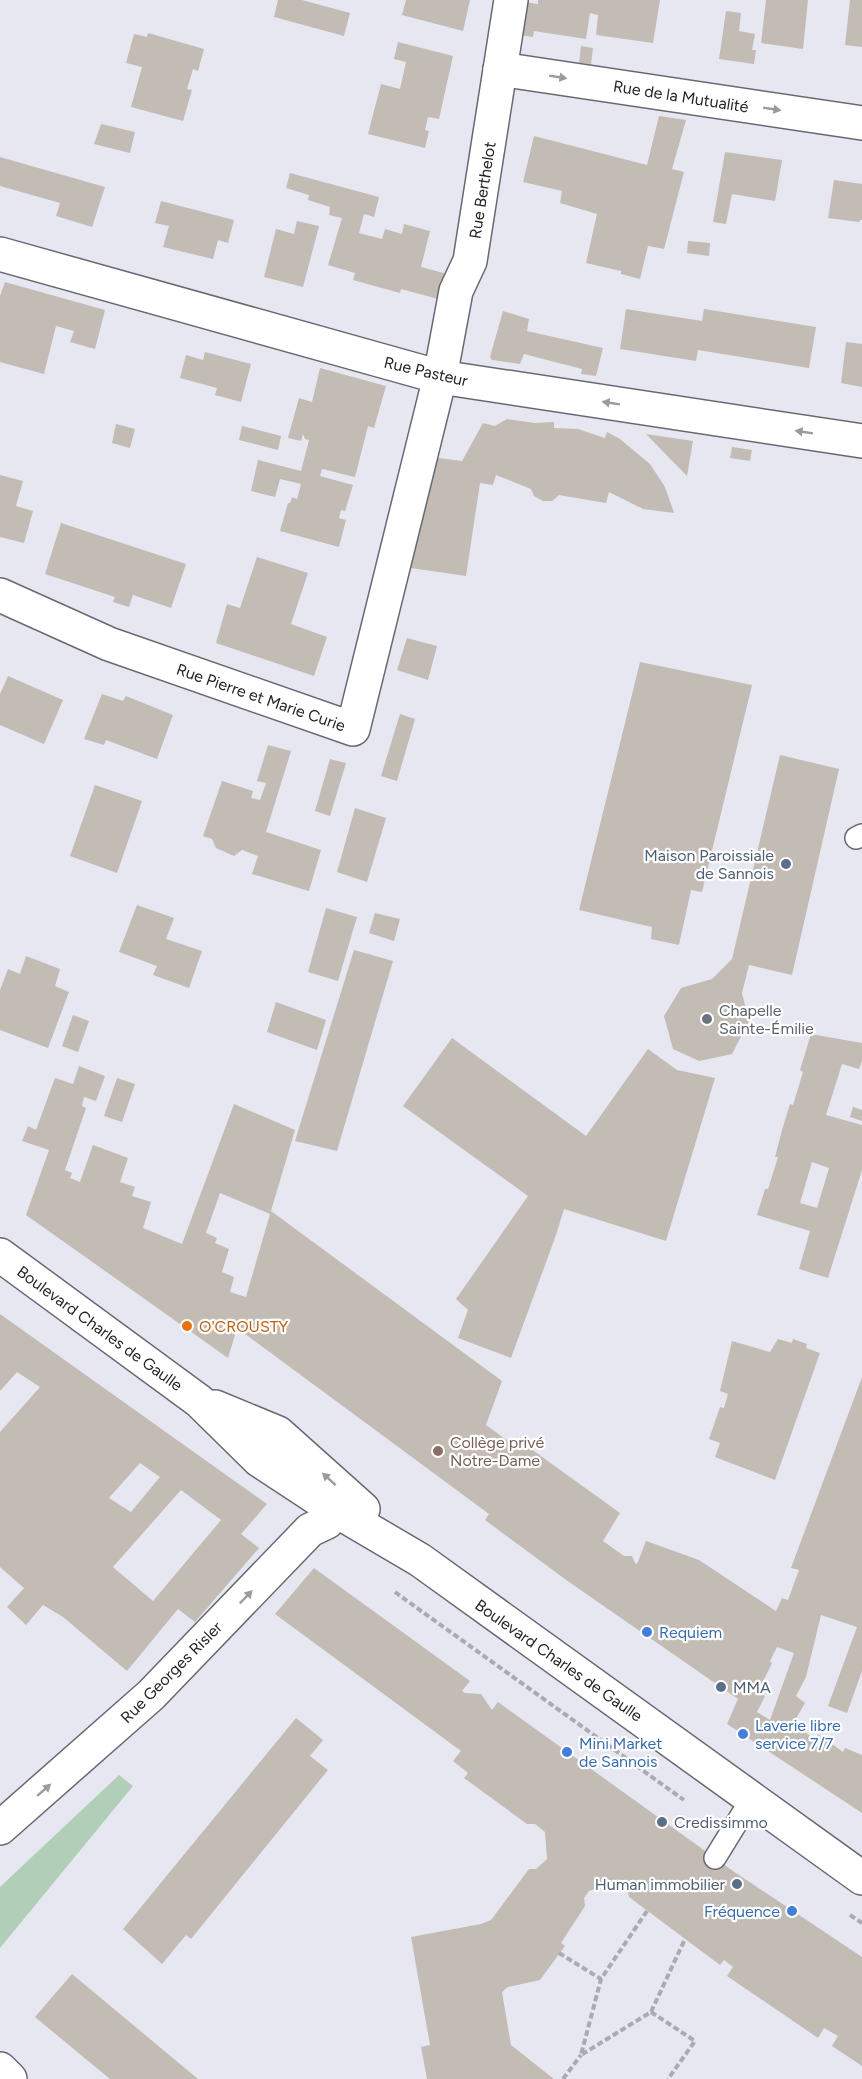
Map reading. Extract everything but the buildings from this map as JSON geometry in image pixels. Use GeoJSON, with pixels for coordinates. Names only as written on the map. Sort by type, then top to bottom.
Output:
{"type":"FeatureCollection","features":[{"type":"Feature","properties":{"kind":"street","name":"Rue Berthelot"},"geometry":{"type":"LineString","coordinates":[[440,377],[456,291],[470,261],[511,0]]}},
{"type":"Feature","properties":{"kind":"street","name":"Rue de la Mutualité"},"geometry":{"type":"LineString","coordinates":[[500,69],[862,123]]}},
{"type":"Feature","properties":{"kind":"street","name":"Rue Pasteur"},"geometry":{"type":"LineString","coordinates":[[0,254],[440,377],[862,441]]}},
{"type":"Feature","properties":{"kind":"street","name":"Rue Pierre et Marie Curie"},"geometry":{"type":"LineString","coordinates":[[0,595],[109,644],[353,729],[440,377]]}},
{"type":"Feature","properties":{"kind":"street","name":"Boulevard Charles de Gaulle"},"geometry":{"type":"LineString","coordinates":[[0,1255],[199,1401],[259,1460],[335,1510],[420,1560],[856,1872]]}},
{"type":"Feature","properties":{"kind":"street","name":"Boulevard Charles de Gaulle"},"geometry":{"type":"LineString","coordinates":[[199,1401],[278,1433],[420,1560]]}},
{"type":"Feature","properties":{"kind":"street","name":"Rue Georges Risler"},"geometry":{"type":"LineString","coordinates":[[0,1828],[151,1695],[310,1530],[327,1522],[335,1510]]}},
{"type":"Feature","properties":{"kind":"street"},"geometry":{"type":"LineString","coordinates":[[0,2069],[9,2079]]}},
{"type":"Feature","properties":{"kind":"lane"},"geometry":{"type":"LineString","coordinates":[[715,1858],[752,1798]]}},
{"type":"Feature","properties":{"kind":"path"},"geometry":{"type":"LineString","coordinates":[[581,2055],[601,1979],[647,1911]]}},
{"type":"Feature","properties":{"kind":"path"},"geometry":{"type":"LineString","coordinates":[[563,2079],[581,2055],[651,2012],[685,1939]]}},
{"type":"Feature","properties":{"kind":"path"},"geometry":{"type":"LineString","coordinates":[[559,1953],[601,1979]]}},
{"type":"Feature","properties":{"kind":"path"},"geometry":{"type":"LineString","coordinates":[[651,2012],[694,2041],[668,2079]]}},
{"type":"Feature","properties":{"kind":"green space"},"geometry":{"type":"Polygon","coordinates":[[[119,1775],[133,1786],[0,1948],[0,1887],[119,1775]]]}},
{"type":"Feature","properties":{"kind":"place","name":"Maison Paroissiale de Sannois"},"geometry":{"type":"Point","coordinates":[786,864]}},
{"type":"Feature","properties":{"kind":"place","name":"Chapelle Sainte-Émilie"},"geometry":{"type":"Point","coordinates":[707,1019]}},
{"type":"Feature","properties":{"kind":"place","name":"O'CROUSTY"},"geometry":{"type":"Point","coordinates":[187,1326]}},
{"type":"Feature","properties":{"kind":"place","name":"Collège privé Notre-Dame"},"geometry":{"type":"Point","coordinates":[438,1451]}},
{"type":"Feature","properties":{"kind":"place","name":"Requiem"},"geometry":{"type":"Point","coordinates":[647,1632]}},
{"type":"Feature","properties":{"kind":"place","name":"MMA"},"geometry":{"type":"Point","coordinates":[721,1687]}},
{"type":"Feature","properties":{"kind":"place","name":"Laverie libre service 7/7"},"geometry":{"type":"Point","coordinates":[743,1734]}},
{"type":"Feature","properties":{"kind":"place","name":"Mini Market de Sannois"},"geometry":{"type":"Point","coordinates":[567,1752]}},
{"type":"Feature","properties":{"kind":"place","name":"Credissimmo"},"geometry":{"type":"Point","coordinates":[662,1822]}},
{"type":"Feature","properties":{"kind":"place","name":"Human immobilier"},"geometry":{"type":"Point","coordinates":[737,1884]}},
{"type":"Feature","properties":{"kind":"place","name":"Fréquence"},"geometry":{"type":"Point","coordinates":[792,1911]}}]}
